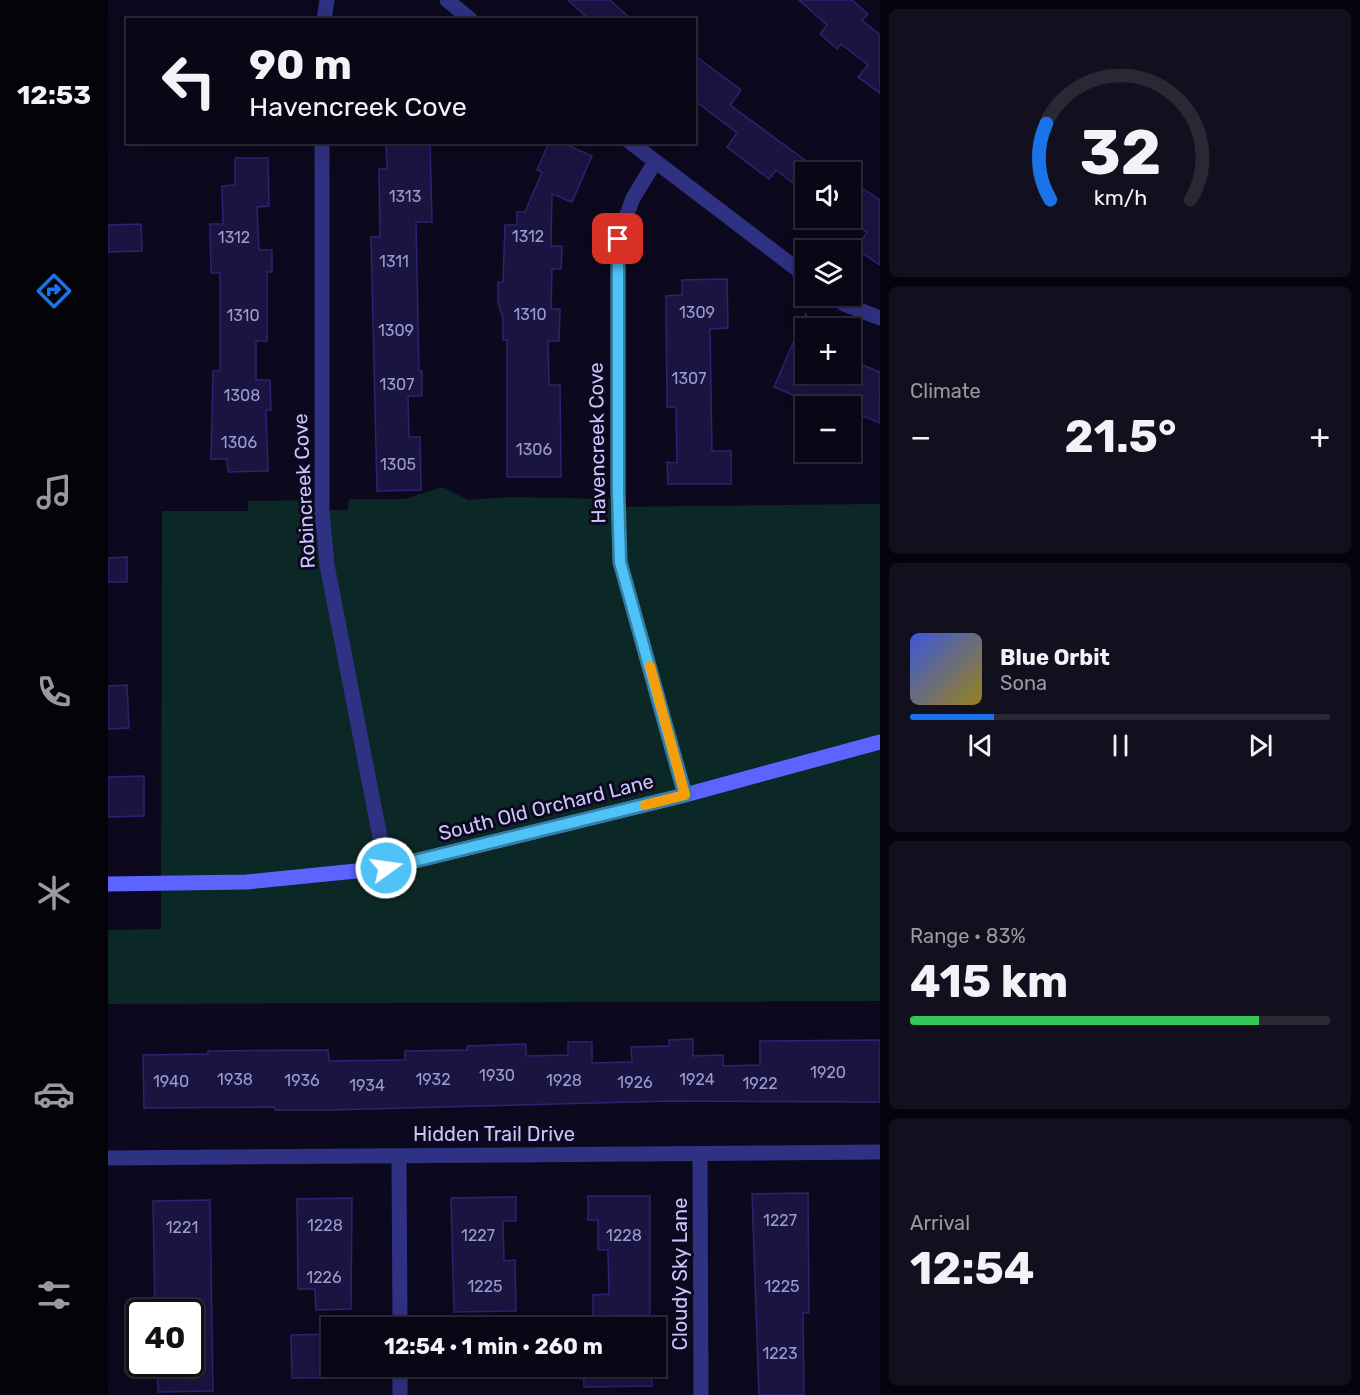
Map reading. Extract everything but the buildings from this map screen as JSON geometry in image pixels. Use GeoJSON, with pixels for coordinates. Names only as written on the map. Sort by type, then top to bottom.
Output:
{"type":"FeatureCollection","features":[{"type":"Feature","properties":{"kind":"street"},"geometry":{"type":"LineString","coordinates":[[324,18],[327,0]]}},
{"type":"Feature","properties":{"kind":"street"},"geometry":{"type":"LineString","coordinates":[[447,0],[469,18]]}},
{"type":"Feature","properties":{"kind":"street","name":"Robincreek Cove"},"geometry":{"type":"LineString","coordinates":[[322,144],[322,511],[327,565],[386,868]]}},
{"type":"Feature","properties":{"kind":"street"},"geometry":{"type":"LineString","coordinates":[[633,144],[795,268]]}},
{"type":"Feature","properties":{"kind":"street","name":"Havencreek Cove"},"geometry":{"type":"LineString","coordinates":[[656,162],[633,198],[618,239],[617,480],[620,562],[685,795]]}},
{"type":"Feature","properties":{"kind":"street"},"geometry":{"type":"LineString","coordinates":[[849,306],[880,318]]}},
{"type":"Feature","properties":{"kind":"street","name":"South Old Orchard Lane"},"geometry":{"type":"LineString","coordinates":[[108,884],[247,882],[386,868],[685,795],[880,742]]}},
{"type":"Feature","properties":{"kind":"street","name":"Hidden Trail Drive"},"geometry":{"type":"LineString","coordinates":[[108,1158],[880,1152]]}},
{"type":"Feature","properties":{"kind":"street","name":"Cloudy Sky Lane"},"geometry":{"type":"LineString","coordinates":[[700,1154],[701,1395]]}},
{"type":"Feature","properties":{"kind":"street"},"geometry":{"type":"LineString","coordinates":[[399,1156],[400,1317]]}},
{"type":"Feature","properties":{"kind":"street"},"geometry":{"type":"LineString","coordinates":[[400,1377],[400,1395]]}},
{"type":"Feature","properties":{"kind":"green space"},"geometry":{"type":"Polygon","coordinates":[[[442,487],[468,500],[509,497],[610,499],[610,507],[880,504],[880,1001],[108,1004],[108,930],[161,929],[162,511],[248,511],[248,501],[315,500],[315,510],[348,510],[349,499],[405,499],[442,487]]]}},
{"type":"Feature","properties":{"kind":"slow traffic"},"geometry":{"type":"LineString","coordinates":[[645,805],[685,795],[650,666]]}},
{"type":"Feature","properties":{"kind":"route"},"geometry":{"type":"LineString","coordinates":[[386,868],[685,795],[620,562],[618,239]]}}]}
